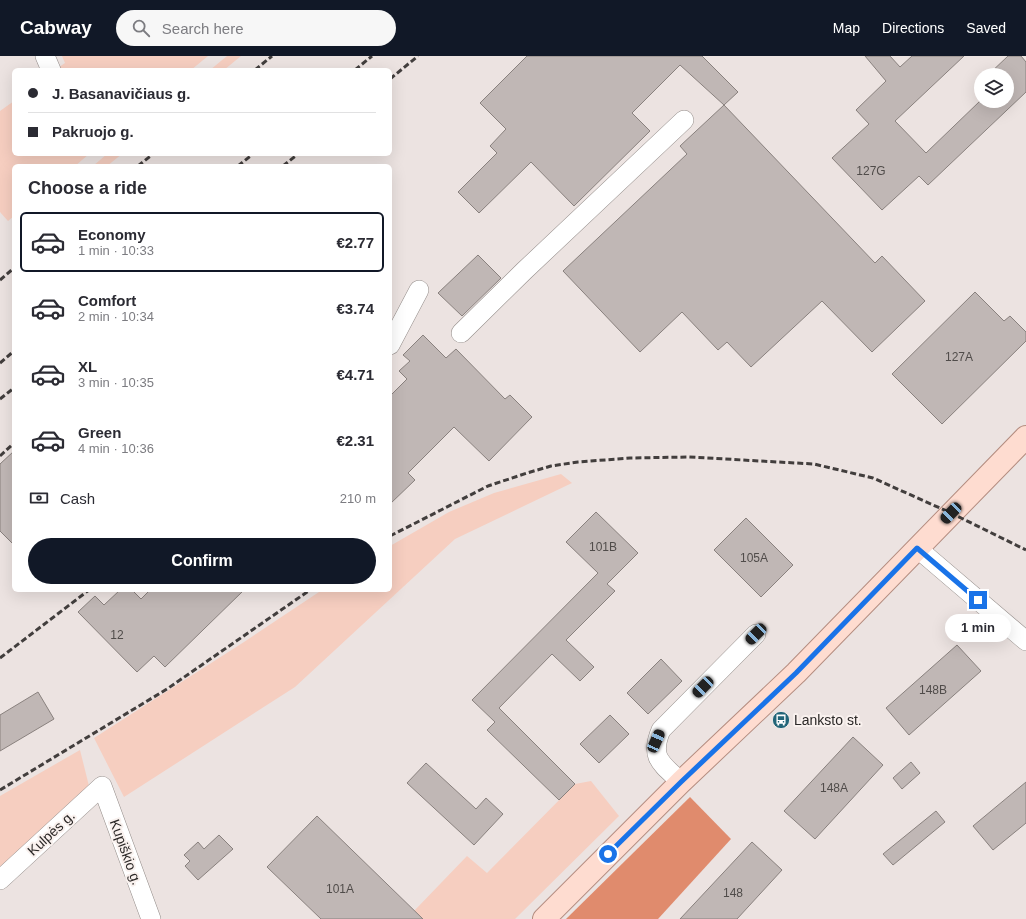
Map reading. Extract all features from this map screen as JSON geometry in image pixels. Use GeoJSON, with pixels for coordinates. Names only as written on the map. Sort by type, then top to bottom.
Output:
{"type":"FeatureCollection","features":[{"type":"Feature","properties":{"kind":"main road"},"geometry":{"type":"LineString","coordinates":[[544,919],[681,782],[796,673],[1026,437]]}},
{"type":"Feature","properties":{"kind":"street"},"geometry":{"type":"LineString","coordinates":[[45,56],[50,68]]}},
{"type":"Feature","properties":{"kind":"street"},"geometry":{"type":"LineString","coordinates":[[461,333],[524,271],[684,120]]}},
{"type":"Feature","properties":{"kind":"street"},"geometry":{"type":"LineString","coordinates":[[392,341],[419,290]]}},
{"type":"Feature","properties":{"kind":"street"},"geometry":{"type":"LineString","coordinates":[[917,548],[1026,641]]}},
{"type":"Feature","properties":{"kind":"street"},"geometry":{"type":"LineString","coordinates":[[681,782],[661,764],[656,753],[656,741],[661,730],[756,634]]}},
{"type":"Feature","properties":{"kind":"street","name":"Kulpės g."},"geometry":{"type":"LineString","coordinates":[[0,880],[102,786]]}},
{"type":"Feature","properties":{"kind":"street","name":"Kupiškio g."},"geometry":{"type":"LineString","coordinates":[[102,786],[151,919]]}},
{"type":"Feature","properties":{"kind":"shaded area"},"geometry":{"type":"Polygon","coordinates":[[[62,56],[208,56],[193,68],[58,68],[65,63],[62,56]]]}},
{"type":"Feature","properties":{"kind":"shaded area"},"geometry":{"type":"Polygon","coordinates":[[[227,56],[241,56],[226,68],[212,68],[227,56]]]}},
{"type":"Feature","properties":{"kind":"shaded area"},"geometry":{"type":"Polygon","coordinates":[[[12,102],[12,156],[87,156],[77,164],[12,164],[12,218],[8,221],[0,212],[0,111],[12,102]]]}},
{"type":"Feature","properties":{"kind":"shaded area"},"geometry":{"type":"Polygon","coordinates":[[[105,156],[120,156],[110,164],[95,164],[105,156]]]}},
{"type":"Feature","properties":{"kind":"shaded area"},"geometry":{"type":"Polygon","coordinates":[[[561,474],[572,483],[455,539],[295,687],[124,797],[94,738],[319,592],[392,592],[392,545],[449,512],[494,493],[561,474]]]}},
{"type":"Feature","properties":{"kind":"shaded area"},"geometry":{"type":"Polygon","coordinates":[[[80,750],[90,790],[0,873],[0,796],[80,750]]]}},
{"type":"Feature","properties":{"kind":"shaded area"},"geometry":{"type":"Polygon","coordinates":[[[591,781],[619,816],[515,919],[422,919],[414,911],[467,856],[487,873],[575,784],[591,781]]]}},
{"type":"Feature","properties":{"kind":"shaded area"},"geometry":{"type":"Polygon","coordinates":[[[690,797],[731,839],[658,919],[566,919],[690,797]]]}},
{"type":"Feature","properties":{"kind":"building"},"geometry":{"type":"Polygon","coordinates":[[[527,56],[702,56],[738,92],[724,105],[680,65],[632,113],[650,131],[574,206],[531,162],[479,213],[458,192],[497,153],[490,146],[506,129],[480,103],[527,56]]]}},
{"type":"Feature","properties":{"kind":"building"},"geometry":{"type":"Polygon","coordinates":[[[865,56],[890,56],[900,67],[912,56],[964,56],[895,121],[926,153],[974,107],[974,108],[1009,108],[928,185],[919,176],[882,210],[832,158],[869,124],[856,110],[886,81],[865,56]]]}},
{"type":"Feature","properties":{"kind":"building"},"geometry":{"type":"Polygon","coordinates":[[[1008,56],[1021,56],[1026,62],[1026,92],[1014,103],[1014,68],[995,68],[1008,56]]]}},
{"type":"Feature","properties":{"kind":"building"},"geometry":{"type":"Polygon","coordinates":[[[724,105],[875,263],[882,256],[925,301],[872,352],[822,301],[751,367],[727,342],[718,350],[682,312],[640,352],[563,271],[687,154],[680,146],[724,105]]]}},
{"type":"Feature","properties":{"kind":"building"},"geometry":{"type":"Polygon","coordinates":[[[478,255],[501,278],[462,316],[438,293],[478,255]]]}},
{"type":"Feature","properties":{"kind":"building"},"geometry":{"type":"Polygon","coordinates":[[[975,292],[1004,321],[1010,316],[1026,332],[1026,341],[942,424],[892,374],[975,292]]]}},
{"type":"Feature","properties":{"kind":"building"},"geometry":{"type":"Polygon","coordinates":[[[423,335],[446,358],[456,349],[505,399],[510,395],[532,417],[489,461],[454,427],[408,473],[415,480],[392,502],[392,394],[407,379],[399,371],[410,361],[403,355],[423,335]]]}},
{"type":"Feature","properties":{"kind":"building"},"geometry":{"type":"Polygon","coordinates":[[[12,453],[12,543],[0,531],[0,464],[12,453]]]}},
{"type":"Feature","properties":{"kind":"building"},"geometry":{"type":"Polygon","coordinates":[[[596,512],[638,553],[607,584],[615,591],[566,640],[594,667],[580,681],[552,654],[499,708],[575,784],[559,800],[487,730],[495,722],[472,700],[598,573],[566,542],[596,512]]]}},
{"type":"Feature","properties":{"kind":"building"},"geometry":{"type":"Polygon","coordinates":[[[746,518],[793,565],[761,597],[714,550],[746,518]]]}},
{"type":"Feature","properties":{"kind":"building"},"geometry":{"type":"Polygon","coordinates":[[[118,592],[134,592],[141,599],[148,592],[242,592],[165,667],[154,656],[137,672],[78,612],[95,596],[104,605],[118,592]]]}},
{"type":"Feature","properties":{"kind":"building"},"geometry":{"type":"Polygon","coordinates":[[[957,645],[981,671],[909,735],[886,708],[957,645]]]}},
{"type":"Feature","properties":{"kind":"building"},"geometry":{"type":"Polygon","coordinates":[[[661,659],[682,681],[648,714],[627,693],[661,659]]]}},
{"type":"Feature","properties":{"kind":"building"},"geometry":{"type":"Polygon","coordinates":[[[38,692],[54,719],[0,751],[0,715],[38,692]]]}},
{"type":"Feature","properties":{"kind":"building"},"geometry":{"type":"Polygon","coordinates":[[[610,715],[629,734],[599,763],[580,744],[610,715]]]}},
{"type":"Feature","properties":{"kind":"building"},"geometry":{"type":"Polygon","coordinates":[[[853,737],[883,765],[815,839],[784,811],[853,737]]]}},
{"type":"Feature","properties":{"kind":"building"},"geometry":{"type":"Polygon","coordinates":[[[911,762],[920,773],[902,789],[893,778],[911,762]]]}},
{"type":"Feature","properties":{"kind":"building"},"geometry":{"type":"Polygon","coordinates":[[[426,763],[476,809],[486,798],[503,814],[474,845],[407,783],[426,763]]]}},
{"type":"Feature","properties":{"kind":"building"},"geometry":{"type":"Polygon","coordinates":[[[1026,782],[1026,823],[993,850],[973,826],[1026,782]]]}},
{"type":"Feature","properties":{"kind":"building"},"geometry":{"type":"Polygon","coordinates":[[[936,811],[945,822],[893,865],[883,854],[936,811]]]}},
{"type":"Feature","properties":{"kind":"building"},"geometry":{"type":"Polygon","coordinates":[[[317,816],[423,919],[321,919],[267,867],[317,816]]]}},
{"type":"Feature","properties":{"kind":"building"},"geometry":{"type":"Polygon","coordinates":[[[219,835],[233,849],[198,880],[185,866],[190,861],[184,855],[198,842],[204,849],[219,835]]]}},
{"type":"Feature","properties":{"kind":"building"},"geometry":{"type":"Polygon","coordinates":[[[752,842],[782,870],[737,919],[680,919],[752,842]]]}},
{"type":"Feature","properties":{"kind":"railway"},"geometry":{"type":"LineString","coordinates":[[257,68],[272,56]]}},
{"type":"Feature","properties":{"kind":"railway"},"geometry":{"type":"LineString","coordinates":[[357,68],[372,56]]}},
{"type":"Feature","properties":{"kind":"railway"},"geometry":{"type":"LineString","coordinates":[[392,77],[418,56]]}},
{"type":"Feature","properties":{"kind":"railway"},"geometry":{"type":"LineString","coordinates":[[140,164],[150,156]]}},
{"type":"Feature","properties":{"kind":"railway"},"geometry":{"type":"LineString","coordinates":[[240,164],[250,156]]}},
{"type":"Feature","properties":{"kind":"railway"},"geometry":{"type":"LineString","coordinates":[[286,164],[296,156]]}},
{"type":"Feature","properties":{"kind":"railway"},"geometry":{"type":"LineString","coordinates":[[0,280],[12,270]]}},
{"type":"Feature","properties":{"kind":"railway"},"geometry":{"type":"LineString","coordinates":[[0,363],[12,353]]}},
{"type":"Feature","properties":{"kind":"railway"},"geometry":{"type":"LineString","coordinates":[[0,399],[12,390]]}},
{"type":"Feature","properties":{"kind":"railway"},"geometry":{"type":"LineString","coordinates":[[0,456],[12,445]]}},
{"type":"Feature","properties":{"kind":"railway"},"geometry":{"type":"LineString","coordinates":[[392,535],[488,486],[551,466],[578,462],[630,458],[689,457],[814,464],[873,478],[951,513],[1026,550]]}},
{"type":"Feature","properties":{"kind":"railway"},"geometry":{"type":"LineString","coordinates":[[0,658],[86,592]]}},
{"type":"Feature","properties":{"kind":"railway"},"geometry":{"type":"LineString","coordinates":[[0,790],[167,689],[307,592]]}},
{"type":"Feature","properties":{"kind":"place","name":"Lanksto st."},"geometry":{"type":"Point","coordinates":[781,720]}},
{"type":"Feature","properties":{"kind":"route"},"geometry":{"type":"LineString","coordinates":[[608,854],[681,782],[796,673],[917,548],[978,600]]}}]}
